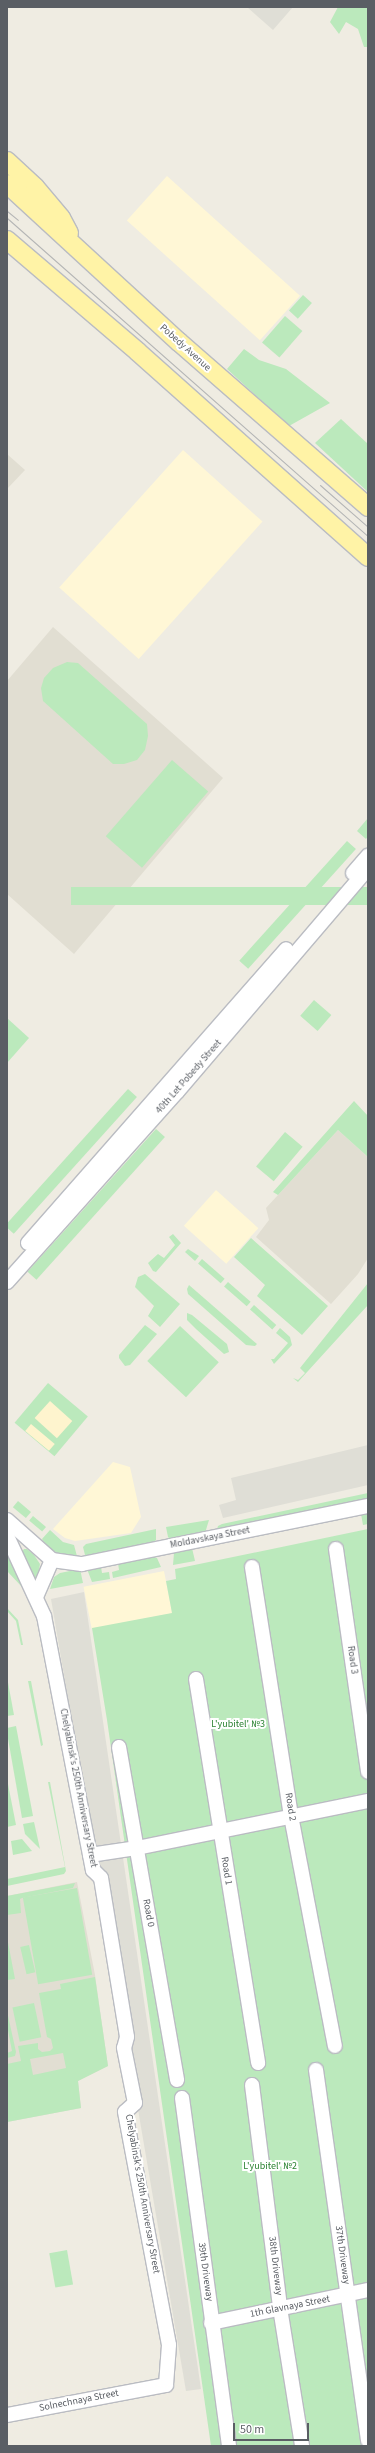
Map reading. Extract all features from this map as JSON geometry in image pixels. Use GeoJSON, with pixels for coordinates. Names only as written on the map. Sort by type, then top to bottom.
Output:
{"type":"FeatureCollection","features":[{"type":"Feature","properties":{"kind":"main road"},"geometry":{"type":"LineString","coordinates":[[7,161],[35,187],[61,218],[80,253]]}},
{"type":"Feature","properties":{"kind":"main road","name":"Pobedy Avenue"},"geometry":{"type":"LineString","coordinates":[[7,184],[80,253],[179,342],[368,507]]}},
{"type":"Feature","properties":{"kind":"main road"},"geometry":{"type":"LineString","coordinates":[[7,240],[138,352],[368,557]]}},
{"type":"Feature","properties":{"kind":"street","name":"40th Let Pobedy Street"},"geometry":{"type":"LineString","coordinates":[[8,1274],[173,1088],[368,860]]}},
{"type":"Feature","properties":{"kind":"street","name":"Moldavskaya Street"},"geometry":{"type":"LineString","coordinates":[[52,1560],[82,1564],[368,1506]]}},
{"type":"Feature","properties":{"kind":"street"},"geometry":{"type":"LineString","coordinates":[[7,1520],[52,1560],[36,1596]]}},
{"type":"Feature","properties":{"kind":"street","name":"Chelyabinsk's 250th Anniversary Street"},"geometry":{"type":"LineString","coordinates":[[7,1536],[44,1616],[93,1870],[101,1878],[125,2022],[127,2037],[124,2048],[135,2103],[125,2112],[169,2345],[166,2385],[152,2388]]}},
{"type":"Feature","properties":{"kind":"street","name":"Road 3"},"geometry":{"type":"LineString","coordinates":[[336,1549],[368,1772]]}},
{"type":"Feature","properties":{"kind":"street","name":"Road 2"},"geometry":{"type":"LineString","coordinates":[[252,1567],[292,1816],[335,2046]]}},
{"type":"Feature","properties":{"kind":"street","name":"Road 1"},"geometry":{"type":"LineString","coordinates":[[196,1679],[258,2063]]}},
{"type":"Feature","properties":{"kind":"street","name":"Road 0"},"geometry":{"type":"LineString","coordinates":[[119,1747],[177,2080]]}},
{"type":"Feature","properties":{"kind":"street"},"geometry":{"type":"LineString","coordinates":[[90,1855],[137,1848],[368,1801]]}},
{"type":"Feature","properties":{"kind":"street","name":"37th Driveway"},"geometry":{"type":"LineString","coordinates":[[316,2070],[368,2440]]}},
{"type":"Feature","properties":{"kind":"street","name":"38th Driveway"},"geometry":{"type":"LineString","coordinates":[[252,2085],[280,2308],[302,2446]]}},
{"type":"Feature","properties":{"kind":"street","name":"39th Driveway"},"geometry":{"type":"LineString","coordinates":[[182,2098],[211,2323],[229,2446]]}},
{"type":"Feature","properties":{"kind":"street","name":"1th Glavnaya Street"},"geometry":{"type":"LineString","coordinates":[[211,2323],[368,2290]]}},
{"type":"Feature","properties":{"kind":"street","name":"Solnechnaya Street"},"geometry":{"type":"LineString","coordinates":[[7,2415],[152,2388]]}},
{"type":"Feature","properties":{"kind":"shaded area"},"geometry":{"type":"Polygon","coordinates":[[[247,7],[293,7],[273,30],[247,7]]]}},
{"type":"Feature","properties":{"kind":"shaded area"},"geometry":{"type":"Polygon","coordinates":[[[167,176],[300,296],[260,340],[127,221],[167,176]]]}},
{"type":"Feature","properties":{"kind":"shaded area"},"geometry":{"type":"Polygon","coordinates":[[[183,450],[263,522],[139,659],[59,587],[183,450]]]}},
{"type":"Feature","properties":{"kind":"shaded area"},"geometry":{"type":"Polygon","coordinates":[[[7,454],[25,470],[7,489],[7,454]]]}},
{"type":"Feature","properties":{"kind":"shaded area"},"geometry":{"type":"Polygon","coordinates":[[[53,627],[223,778],[74,954],[7,894],[7,681],[53,627]]]}},
{"type":"Feature","properties":{"kind":"shaded area"},"geometry":{"type":"Polygon","coordinates":[[[338,1130],[368,1157],[368,1258],[358,1274],[331,1304],[256,1237],[269,1220],[266,1208],[338,1130]]]}},
{"type":"Feature","properties":{"kind":"shaded area"},"geometry":{"type":"Polygon","coordinates":[[[216,1190],[258,1228],[226,1264],[184,1226],[216,1190]]]}},
{"type":"Feature","properties":{"kind":"shaded area"},"geometry":{"type":"Polygon","coordinates":[[[368,1445],[368,1485],[223,1518],[219,1505],[236,1500],[231,1478],[368,1445]]]}},
{"type":"Feature","properties":{"kind":"shaded area"},"geometry":{"type":"Polygon","coordinates":[[[113,1462],[130,1467],[141,1517],[131,1533],[75,1541],[65,1538],[53,1529],[113,1462]]]}},
{"type":"Feature","properties":{"kind":"shaded area"},"geometry":{"type":"Polygon","coordinates":[[[164,1571],[172,1613],[92,1629],[84,1587],[164,1571]]]}},
{"type":"Feature","properties":{"kind":"shaded area"},"geometry":{"type":"Polygon","coordinates":[[[84,1592],[201,2389],[186,2391],[51,1599],[84,1592]]]}},
{"type":"Feature","properties":{"kind":"shaded area"},"geometry":{"type":"Polygon","coordinates":[[[77,1882],[95,1975],[108,2066],[78,2081],[81,2108],[7,2122],[7,1896],[77,1882]]]}},
{"type":"Feature","properties":{"kind":"green space"},"geometry":{"type":"Polygon","coordinates":[[[338,7],[368,7],[368,47],[364,47],[358,29],[346,22],[339,34],[330,22],[338,7]]]}},
{"type":"Feature","properties":{"kind":"green space"},"geometry":{"type":"Polygon","coordinates":[[[303,295],[312,303],[298,319],[289,311],[303,295]]]}},
{"type":"Feature","properties":{"kind":"green space"},"geometry":{"type":"Polygon","coordinates":[[[285,316],[302,331],[279,358],[262,342],[285,316]]]}},
{"type":"Feature","properties":{"kind":"green space"},"geometry":{"type":"Polygon","coordinates":[[[244,349],[259,360],[286,369],[330,403],[289,426],[227,369],[244,349]]]}},
{"type":"Feature","properties":{"kind":"green space"},"geometry":{"type":"Polygon","coordinates":[[[341,419],[368,444],[368,492],[315,443],[341,419]]]}},
{"type":"Feature","properties":{"kind":"green space"},"geometry":{"type":"Polygon","coordinates":[[[67,662],[78,663],[147,724],[148,736],[145,750],[137,760],[124,764],[113,764],[43,701],[41,688],[44,678],[53,668],[67,662]]]}},
{"type":"Feature","properties":{"kind":"green space"},"geometry":{"type":"Polygon","coordinates":[[[172,760],[208,791],[142,868],[106,836],[172,760]]]}},
{"type":"Feature","properties":{"kind":"green space"},"geometry":{"type":"Polygon","coordinates":[[[368,818],[368,836],[366,839],[357,831],[368,818]]]}},
{"type":"Feature","properties":{"kind":"green space"},"geometry":{"type":"Polygon","coordinates":[[[347,841],[356,849],[248,969],[239,961],[347,841]]]}},
{"type":"Feature","properties":{"kind":"green space"},"geometry":{"type":"Polygon","coordinates":[[[71,887],[368,887],[368,905],[71,905],[71,887]]]}},
{"type":"Feature","properties":{"kind":"green space"},"geometry":{"type":"Polygon","coordinates":[[[314,1000],[331,1015],[318,1031],[300,1016],[314,1000]]]}},
{"type":"Feature","properties":{"kind":"green space"},"geometry":{"type":"Polygon","coordinates":[[[7,1018],[29,1038],[7,1063],[7,1018]]]}},
{"type":"Feature","properties":{"kind":"green space"},"geometry":{"type":"Polygon","coordinates":[[[128,1089],[137,1097],[14,1234],[7,1228],[7,1223],[128,1089]]]}},
{"type":"Feature","properties":{"kind":"green space"},"geometry":{"type":"Polygon","coordinates":[[[354,1101],[368,1116],[368,1157],[338,1130],[278,1195],[273,1192],[354,1101]]]}},
{"type":"Feature","properties":{"kind":"green space"},"geometry":{"type":"Polygon","coordinates":[[[156,1129],[165,1137],[36,1280],[28,1272],[156,1129]]]}},
{"type":"Feature","properties":{"kind":"green space"},"geometry":{"type":"Polygon","coordinates":[[[285,1132],[303,1147],[274,1181],[256,1166],[285,1132]]]}},
{"type":"Feature","properties":{"kind":"green space"},"geometry":{"type":"Polygon","coordinates":[[[173,1234],[181,1243],[156,1272],[153,1271],[148,1263],[158,1254],[164,1258],[175,1245],[169,1237],[173,1234]]]}},
{"type":"Feature","properties":{"kind":"green space"},"geometry":{"type":"Polygon","coordinates":[[[251,1238],[328,1306],[302,1335],[257,1296],[265,1285],[234,1257],[251,1238]]]}},
{"type":"Feature","properties":{"kind":"green space"},"geometry":{"type":"Polygon","coordinates":[[[188,1249],[199,1256],[195,1261],[185,1252],[188,1249]]]}},
{"type":"Feature","properties":{"kind":"green space"},"geometry":{"type":"Polygon","coordinates":[[[202,1259],[225,1279],[221,1283],[198,1264],[202,1259]]]}},
{"type":"Feature","properties":{"kind":"green space"},"geometry":{"type":"Polygon","coordinates":[[[145,1274],[180,1304],[160,1327],[148,1316],[154,1306],[135,1287],[138,1277],[145,1274]]]}},
{"type":"Feature","properties":{"kind":"green space"},"geometry":{"type":"Polygon","coordinates":[[[228,1282],[251,1302],[247,1306],[224,1287],[228,1282]]]}},
{"type":"Feature","properties":{"kind":"green space"},"geometry":{"type":"Polygon","coordinates":[[[368,1283],[368,1305],[298,1382],[293,1378],[298,1380],[305,1373],[300,1368],[368,1283]]]}},
{"type":"Feature","properties":{"kind":"green space"},"geometry":{"type":"Polygon","coordinates":[[[189,1285],[257,1344],[255,1346],[246,1345],[188,1294],[187,1289],[189,1285]]]}},
{"type":"Feature","properties":{"kind":"green space"},"geometry":{"type":"Polygon","coordinates":[[[254,1305],[276,1325],[272,1330],[250,1309],[254,1305]]]}},
{"type":"Feature","properties":{"kind":"green space"},"geometry":{"type":"Polygon","coordinates":[[[187,1313],[192,1315],[227,1344],[229,1352],[224,1354],[196,1329],[187,1320],[187,1313]]]}},
{"type":"Feature","properties":{"kind":"green space"},"geometry":{"type":"Polygon","coordinates":[[[145,1325],[157,1334],[130,1365],[125,1366],[119,1358],[119,1355],[145,1325]]]}},
{"type":"Feature","properties":{"kind":"green space"},"geometry":{"type":"Polygon","coordinates":[[[180,1326],[219,1362],[186,1397],[147,1361],[180,1326]]]}},
{"type":"Feature","properties":{"kind":"green space"},"geometry":{"type":"Polygon","coordinates":[[[280,1328],[290,1337],[292,1345],[274,1364],[271,1359],[274,1359],[288,1343],[276,1333],[280,1328]]]}},
{"type":"Feature","properties":{"kind":"green space"},"geometry":{"type":"Polygon","coordinates":[[[48,1383],[88,1416],[54,1456],[15,1423],[48,1383]]]}},
{"type":"Feature","properties":{"kind":"green space"},"geometry":{"type":"Polygon","coordinates":[[[368,1493],[368,1501],[216,1532],[218,1526],[222,1524],[368,1493]]]}},
{"type":"Feature","properties":{"kind":"green space"},"geometry":{"type":"Polygon","coordinates":[[[18,1501],[31,1512],[26,1518],[13,1507],[18,1501]]]}},
{"type":"Feature","properties":{"kind":"green space"},"geometry":{"type":"Polygon","coordinates":[[[368,1512],[368,1524],[363,1525],[361,1514],[368,1512]]]}},
{"type":"Feature","properties":{"kind":"green space"},"geometry":{"type":"Polygon","coordinates":[[[33,1516],[46,1527],[42,1532],[29,1521],[33,1516]]]}},
{"type":"Feature","properties":{"kind":"green space"},"geometry":{"type":"Polygon","coordinates":[[[209,1520],[205,1533],[171,1540],[168,1537],[166,1527],[209,1520]]]}},
{"type":"Feature","properties":{"kind":"green space"},"geometry":{"type":"Polygon","coordinates":[[[156,1529],[156,1540],[152,1544],[86,1559],[83,1547],[86,1544],[156,1529]]]}},
{"type":"Feature","properties":{"kind":"green space","name":"L'yubitel' №3"},"geometry":{"type":"Polygon","coordinates":[[[368,1529],[368,2446],[211,2446],[107,1720],[92,1628],[172,1613],[166,1581],[176,1579],[175,1569],[368,1529]]]}},
{"type":"Feature","properties":{"kind":"green space"},"geometry":{"type":"Polygon","coordinates":[[[50,1530],[63,1542],[74,1545],[78,1560],[61,1555],[47,1547],[42,1539],[50,1530]]]}},
{"type":"Feature","properties":{"kind":"green space"},"geometry":{"type":"Polygon","coordinates":[[[192,1548],[195,1561],[173,1565],[174,1553],[192,1548]]]}},
{"type":"Feature","properties":{"kind":"green space"},"geometry":{"type":"Polygon","coordinates":[[[24,1549],[27,1549],[34,1555],[40,1564],[36,1589],[21,1553],[24,1549]]]}},
{"type":"Feature","properties":{"kind":"green space"},"geometry":{"type":"Polygon","coordinates":[[[7,1550],[23,1583],[22,1587],[7,1571],[7,1550]]]}},
{"type":"Feature","properties":{"kind":"green space"},"geometry":{"type":"Polygon","coordinates":[[[154,1557],[157,1558],[161,1567],[113,1578],[112,1572],[119,1570],[118,1563],[154,1557]]]}},
{"type":"Feature","properties":{"kind":"green space"},"geometry":{"type":"Polygon","coordinates":[[[101,1567],[102,1573],[109,1572],[110,1579],[92,1582],[87,1569],[101,1567]]]}},
{"type":"Feature","properties":{"kind":"green space"},"geometry":{"type":"Polygon","coordinates":[[[80,1569],[83,1583],[50,1589],[54,1577],[60,1573],[80,1569]]]}},
{"type":"Feature","properties":{"kind":"green space"},"geometry":{"type":"Polygon","coordinates":[[[7,1608],[18,1620],[23,1645],[21,1645],[16,1621],[7,1611],[7,1608]]]}},
{"type":"Feature","properties":{"kind":"green space"},"geometry":{"type":"Polygon","coordinates":[[[7,1677],[14,1715],[7,1716],[7,1677]]]}},
{"type":"Feature","properties":{"kind":"green space"},"geometry":{"type":"Polygon","coordinates":[[[28,1681],[31,1681],[43,1745],[41,1746],[28,1681]]]}},
{"type":"Feature","properties":{"kind":"green space"},"geometry":{"type":"Polygon","coordinates":[[[16,1726],[33,1816],[22,1818],[7,1733],[7,1728],[16,1726]]]}},
{"type":"Feature","properties":{"kind":"green space"},"geometry":{"type":"Polygon","coordinates":[[[7,1779],[16,1825],[7,1827],[7,1779]]]}},
{"type":"Feature","properties":{"kind":"green space"},"geometry":{"type":"Polygon","coordinates":[[[48,1782],[50,1782],[66,1871],[64,1874],[7,1886],[7,1879],[65,1867],[48,1782]]]}},
{"type":"Feature","properties":{"kind":"green space"},"geometry":{"type":"Polygon","coordinates":[[[34,1822],[40,1849],[25,1834],[23,1824],[34,1822]]]}},
{"type":"Feature","properties":{"kind":"green space"},"geometry":{"type":"Polygon","coordinates":[[[22,1839],[32,1851],[13,1855],[11,1841],[22,1839]]]}},
{"type":"Feature","properties":{"kind":"green space"},"geometry":{"type":"Polygon","coordinates":[[[75,1883],[73,1888],[22,1898],[20,1899],[21,1913],[7,1915],[7,1896],[75,1883]]]}},
{"type":"Feature","properties":{"kind":"green space"},"geometry":{"type":"Polygon","coordinates":[[[77,1888],[92,1975],[38,1984],[23,1898],[77,1888]]]}},
{"type":"Feature","properties":{"kind":"green space"},"geometry":{"type":"Polygon","coordinates":[[[7,1937],[15,1979],[7,1980],[7,1937]]]}},
{"type":"Feature","properties":{"kind":"green space"},"geometry":{"type":"Polygon","coordinates":[[[29,1945],[35,1972],[27,1974],[20,1947],[29,1945]]]}},
{"type":"Feature","properties":{"kind":"green space"},"geometry":{"type":"Polygon","coordinates":[[[95,1977],[108,2066],[78,2081],[81,2108],[7,2122],[7,2064],[21,2061],[18,2046],[38,2043],[38,2049],[42,2052],[50,2051],[53,2048],[51,2039],[47,2037],[39,1993],[61,1989],[60,1984],[95,1977]],[[63,2053],[30,2059],[33,2075],[66,2068],[63,2053]]]}},
{"type":"Feature","properties":{"kind":"green space"},"geometry":{"type":"Polygon","coordinates":[[[34,2003],[41,2037],[20,2042],[12,2008],[34,2003]]]}},
{"type":"Feature","properties":{"kind":"green space"},"geometry":{"type":"Polygon","coordinates":[[[7,2011],[16,2052],[15,2056],[7,2058],[7,2053],[12,2051],[7,2025],[7,2011]]]}},
{"type":"Feature","properties":{"kind":"green space"},"geometry":{"type":"Polygon","coordinates":[[[67,2250],[73,2284],[55,2288],[49,2253],[67,2250]]]}},
{"type":"Feature","properties":{"kind":"sand"},"geometry":{"type":"Polygon","coordinates":[[[50,1401],[72,1421],[57,1438],[35,1418],[50,1401]]]}},
{"type":"Feature","properties":{"kind":"sand"},"geometry":{"type":"Polygon","coordinates":[[[31,1424],[55,1444],[49,1451],[25,1431],[31,1424]]]}},
{"type":"Feature","properties":{"kind":"tram line"},"geometry":{"type":"LineString","coordinates":[[7,211],[18,220]]}},
{"type":"Feature","properties":{"kind":"tram line"},"geometry":{"type":"LineString","coordinates":[[7,218],[368,536]]}},
{"type":"Feature","properties":{"kind":"tram line"},"geometry":{"type":"LineString","coordinates":[[320,485],[368,527]]}},
{"type":"Feature","properties":{"kind":"park label","name":"L'yubitel' №2"},"geometry":{"type":"Point","coordinates":[270,2167]}}]}
